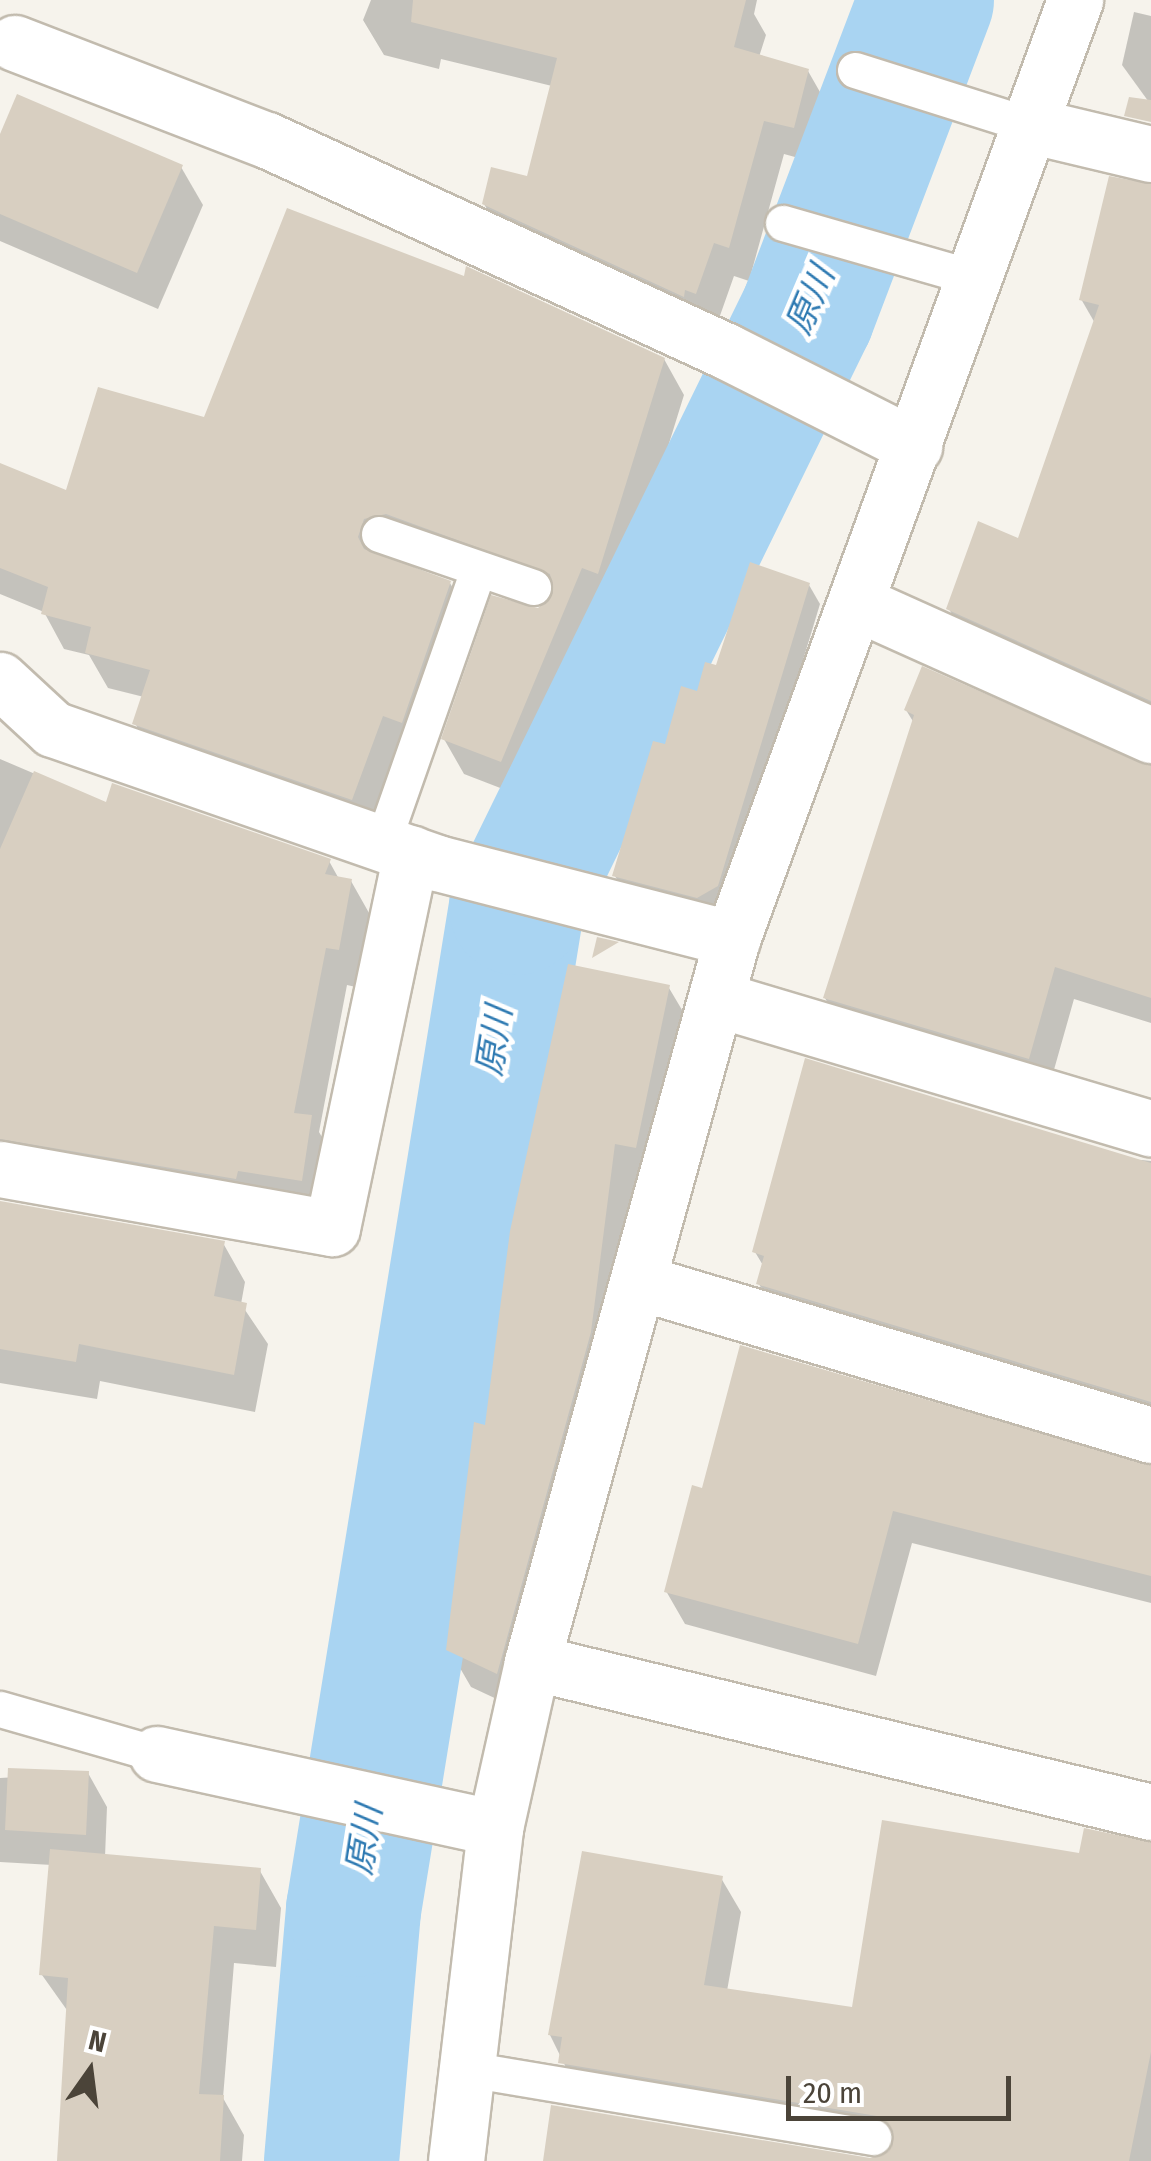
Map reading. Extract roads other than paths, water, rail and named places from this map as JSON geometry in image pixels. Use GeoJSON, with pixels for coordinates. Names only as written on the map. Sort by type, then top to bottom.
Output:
{"type":"FeatureCollection","features":[{"type":"Feature","properties":{"kind":"street"},"geometry":{"type":"LineString","coordinates":[[456,2161],[496,1828],[532,1662],[732,939],[914,446],[957,272],[1013,120],[1075,0]]}},
{"type":"Feature","properties":{"kind":"street"},"geometry":{"type":"LineString","coordinates":[[15,44],[267,140],[726,351],[914,446]]}},
{"type":"Feature","properties":{"kind":"street"},"geometry":{"type":"LineString","coordinates":[[1013,120],[1151,154]]}},
{"type":"Feature","properties":{"kind":"street"},"geometry":{"type":"LineString","coordinates":[[856,603],[1151,735]]}},
{"type":"Feature","properties":{"kind":"street"},"geometry":{"type":"LineString","coordinates":[[0,680],[53,729],[397,849],[732,939]]}},
{"type":"Feature","properties":{"kind":"street"},"geometry":{"type":"LineString","coordinates":[[0,1169],[332,1228],[397,849]]}},
{"type":"Feature","properties":{"kind":"street"},"geometry":{"type":"LineString","coordinates":[[717,1000],[1151,1128]]}},
{"type":"Feature","properties":{"kind":"street"},"geometry":{"type":"LineString","coordinates":[[639,1282],[1151,1435]]}},
{"type":"Feature","properties":{"kind":"street"},"geometry":{"type":"LineString","coordinates":[[532,1662],[1151,1812]]}},
{"type":"Feature","properties":{"kind":"street"},"geometry":{"type":"LineString","coordinates":[[157,1754],[496,1828]]}},
{"type":"Feature","properties":{"kind":"lane"},"geometry":{"type":"LineString","coordinates":[[855,70],[1013,120]]}},
{"type":"Feature","properties":{"kind":"lane"},"geometry":{"type":"LineString","coordinates":[[782,223],[957,272]]}},
{"type":"Feature","properties":{"kind":"lane"},"geometry":{"type":"LineString","coordinates":[[379,534],[477,572],[533,587]]}},
{"type":"Feature","properties":{"kind":"lane"},"geometry":{"type":"LineString","coordinates":[[397,849],[477,572]]}},
{"type":"Feature","properties":{"kind":"lane"},"geometry":{"type":"LineString","coordinates":[[0,1709],[157,1754]]}},
{"type":"Feature","properties":{"kind":"lane"},"geometry":{"type":"LineString","coordinates":[[468,2069],[874,2137]]}},
{"type":"Feature","properties":{"kind":"waterway","name":"原川"},"geometry":{"type":"LineString","coordinates":[[331,2161],[353,1909],[516,907],[807,313],[926,0]]}}]}
